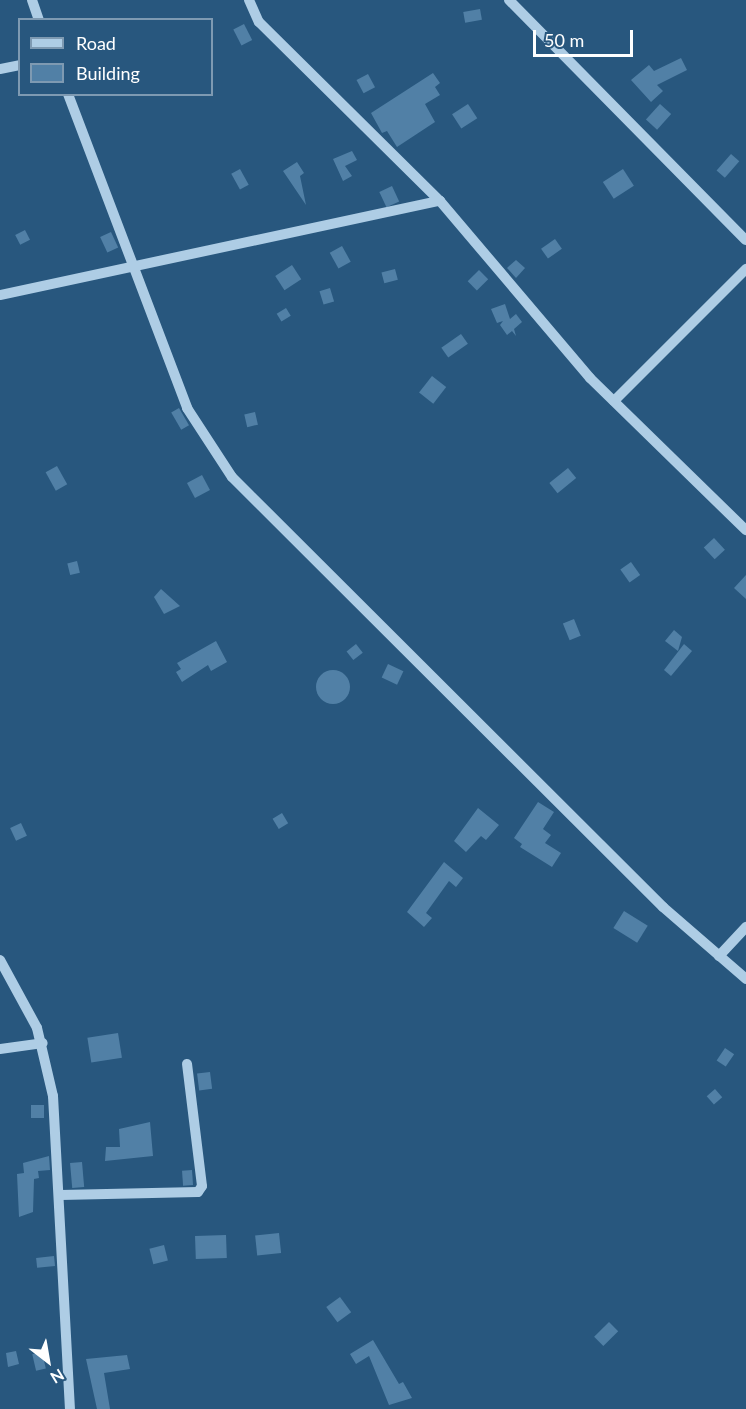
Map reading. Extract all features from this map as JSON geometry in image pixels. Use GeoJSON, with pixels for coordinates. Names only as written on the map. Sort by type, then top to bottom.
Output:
{"type":"FeatureCollection","features":[{"type":"Feature","properties":{"kind":"street"},"geometry":{"type":"LineString","coordinates":[[32,0],[38,18]]}},
{"type":"Feature","properties":{"kind":"street"},"geometry":{"type":"LineString","coordinates":[[249,0],[259,22],[440,201],[614,401],[746,530]]}},
{"type":"Feature","properties":{"kind":"street"},"geometry":{"type":"LineString","coordinates":[[509,0],[746,240]]}},
{"type":"Feature","properties":{"kind":"street"},"geometry":{"type":"LineString","coordinates":[[0,69],[18,65]]}},
{"type":"Feature","properties":{"kind":"street"},"geometry":{"type":"LineString","coordinates":[[69,96],[187,408],[232,477],[390,638],[450,690],[663,907],[746,979]]}},
{"type":"Feature","properties":{"kind":"street"},"geometry":{"type":"LineString","coordinates":[[0,295],[440,201]]}},
{"type":"Feature","properties":{"kind":"street"},"geometry":{"type":"LineString","coordinates":[[614,401],[746,269]]}},
{"type":"Feature","properties":{"kind":"street"},"geometry":{"type":"LineString","coordinates":[[720,956],[746,927]]}},
{"type":"Feature","properties":{"kind":"street"},"geometry":{"type":"LineString","coordinates":[[0,960],[43,1043],[55,1107],[70,1409]]}},
{"type":"Feature","properties":{"kind":"street"},"geometry":{"type":"LineString","coordinates":[[0,1049],[43,1043]]}},
{"type":"Feature","properties":{"kind":"street"},"geometry":{"type":"LineString","coordinates":[[61,1195],[198,1191],[201,1186],[187,1064]]}},
{"type":"Feature","properties":{"kind":"building"},"geometry":{"type":"Polygon","coordinates":[[[480,9],[482,20],[465,23],[463,12],[480,9]]]}},
{"type":"Feature","properties":{"kind":"building"},"geometry":{"type":"Polygon","coordinates":[[[244,24],[252,40],[241,45],[233,29],[244,24]]]}},
{"type":"Feature","properties":{"kind":"building"},"geometry":{"type":"Polygon","coordinates":[[[681,58],[687,70],[657,85],[663,91],[651,102],[631,80],[649,65],[654,71],[681,58]]]}},
{"type":"Feature","properties":{"kind":"building"},"geometry":{"type":"Polygon","coordinates":[[[433,73],[440,83],[435,87],[440,95],[425,104],[435,122],[397,147],[387,131],[382,133],[371,113],[433,73]]]}},
{"type":"Feature","properties":{"kind":"building"},"geometry":{"type":"Polygon","coordinates":[[[368,74],[375,87],[364,93],[357,80],[368,74]]]}},
{"type":"Feature","properties":{"kind":"building"},"geometry":{"type":"Polygon","coordinates":[[[468,104],[477,118],[461,129],[452,114],[468,104]]]}},
{"type":"Feature","properties":{"kind":"building"},"geometry":{"type":"Polygon","coordinates":[[[660,104],[671,114],[657,130],[646,120],[660,104]]]}},
{"type":"Feature","properties":{"kind":"building"},"geometry":{"type":"Polygon","coordinates":[[[352,151],[357,160],[345,166],[352,176],[343,181],[333,159],[352,151]]]}},
{"type":"Feature","properties":{"kind":"building"},"geometry":{"type":"Polygon","coordinates":[[[731,154],[739,161],[725,178],[717,171],[731,154]]]}},
{"type":"Feature","properties":{"kind":"building"},"geometry":{"type":"Polygon","coordinates":[[[297,162],[304,173],[300,176],[306,205],[283,171],[297,162]]]}},
{"type":"Feature","properties":{"kind":"building"},"geometry":{"type":"Polygon","coordinates":[[[240,169],[249,185],[240,190],[231,174],[240,169]]]}},
{"type":"Feature","properties":{"kind":"building"},"geometry":{"type":"Polygon","coordinates":[[[623,169],[634,186],[614,199],[603,182],[623,169]]]}},
{"type":"Feature","properties":{"kind":"building"},"geometry":{"type":"Polygon","coordinates":[[[392,186],[399,201],[386,207],[379,192],[392,186]]]}},
{"type":"Feature","properties":{"kind":"building"},"geometry":{"type":"Polygon","coordinates":[[[25,230],[30,240],[20,245],[15,235],[25,230]]]}},
{"type":"Feature","properties":{"kind":"building"},"geometry":{"type":"Polygon","coordinates":[[[111,232],[118,247],[107,252],[100,237],[111,232]]]}},
{"type":"Feature","properties":{"kind":"building"},"geometry":{"type":"Polygon","coordinates":[[[555,239],[562,249],[548,259],[541,249],[555,239]]]}},
{"type":"Feature","properties":{"kind":"building"},"geometry":{"type":"Polygon","coordinates":[[[342,246],[351,262],[338,269],[330,253],[342,246]]]}},
{"type":"Feature","properties":{"kind":"building"},"geometry":{"type":"Polygon","coordinates":[[[516,260],[525,268],[516,278],[507,268],[516,260]]]}},
{"type":"Feature","properties":{"kind":"building"},"geometry":{"type":"Polygon","coordinates":[[[292,265],[301,279],[284,290],[275,276],[292,265]]]}},
{"type":"Feature","properties":{"kind":"building"},"geometry":{"type":"Polygon","coordinates":[[[395,269],[398,280],[384,283],[381,273],[395,269]]]}},
{"type":"Feature","properties":{"kind":"building"},"geometry":{"type":"Polygon","coordinates":[[[479,270],[488,279],[477,291],[468,281],[479,270]]]}},
{"type":"Feature","properties":{"kind":"building"},"geometry":{"type":"Polygon","coordinates":[[[330,288],[334,301],[324,305],[319,291],[330,288]]]}},
{"type":"Feature","properties":{"kind":"building"},"geometry":{"type":"Polygon","coordinates":[[[505,304],[510,319],[516,314],[522,322],[514,329],[516,336],[512,331],[507,335],[500,325],[503,321],[497,323],[491,309],[505,304]]]}},
{"type":"Feature","properties":{"kind":"building"},"geometry":{"type":"Polygon","coordinates":[[[286,308],[291,316],[281,321],[277,314],[286,308]]]}},
{"type":"Feature","properties":{"kind":"building"},"geometry":{"type":"Polygon","coordinates":[[[461,334],[468,344],[448,358],[441,348],[461,334]]]}},
{"type":"Feature","properties":{"kind":"building"},"geometry":{"type":"Polygon","coordinates":[[[432,376],[446,387],[433,404],[419,393],[432,376]]]}},
{"type":"Feature","properties":{"kind":"building"},"geometry":{"type":"Polygon","coordinates":[[[179,408],[189,425],[181,430],[171,412],[179,408]]]}},
{"type":"Feature","properties":{"kind":"building"},"geometry":{"type":"Polygon","coordinates":[[[255,412],[258,425],[247,427],[244,414],[255,412]]]}},
{"type":"Feature","properties":{"kind":"building"},"geometry":{"type":"Polygon","coordinates":[[[57,466],[67,484],[56,491],[46,472],[57,466]]]}},
{"type":"Feature","properties":{"kind":"building"},"geometry":{"type":"Polygon","coordinates":[[[568,468],[576,478],[558,493],[549,483],[568,468]]]}},
{"type":"Feature","properties":{"kind":"building"},"geometry":{"type":"Polygon","coordinates":[[[202,475],[210,490],[195,498],[187,483],[202,475]]]}},
{"type":"Feature","properties":{"kind":"building"},"geometry":{"type":"Polygon","coordinates":[[[714,538],[725,550],[715,559],[704,548],[714,538]]]}},
{"type":"Feature","properties":{"kind":"building"},"geometry":{"type":"Polygon","coordinates":[[[77,561],[80,573],[70,575],[67,563],[77,561]]]}},
{"type":"Feature","properties":{"kind":"building"},"geometry":{"type":"Polygon","coordinates":[[[631,562],[640,575],[630,583],[620,569],[631,562]]]}},
{"type":"Feature","properties":{"kind":"building"},"geometry":{"type":"Polygon","coordinates":[[[746,575],[746,599],[734,588],[746,575]]]}},
{"type":"Feature","properties":{"kind":"building"},"geometry":{"type":"Polygon","coordinates":[[[161,589],[180,606],[164,614],[154,597],[161,589]]]}},
{"type":"Feature","properties":{"kind":"building"},"geometry":{"type":"Polygon","coordinates":[[[574,619],[581,636],[570,640],[563,623],[574,619]]]}},
{"type":"Feature","properties":{"kind":"building"},"geometry":{"type":"Polygon","coordinates":[[[674,630],[682,637],[678,651],[665,641],[674,630]]]}},
{"type":"Feature","properties":{"kind":"building"},"geometry":{"type":"Polygon","coordinates":[[[216,641],[227,662],[211,671],[208,665],[182,682],[176,672],[181,669],[177,663],[216,641]]]}},
{"type":"Feature","properties":{"kind":"building"},"geometry":{"type":"Polygon","coordinates":[[[356,644],[363,653],[353,660],[347,651],[356,644]]]}},
{"type":"Feature","properties":{"kind":"building"},"geometry":{"type":"Polygon","coordinates":[[[684,644],[692,651],[671,676],[664,670],[684,644]]]}},
{"type":"Feature","properties":{"kind":"building"},"geometry":{"type":"Polygon","coordinates":[[[388,664],[403,671],[397,685],[382,678],[388,664]]]}},
{"type":"Feature","properties":{"kind":"building"},"geometry":{"type":"Polygon","coordinates":[[[333,670],[345,675],[350,687],[345,699],[333,704],[321,699],[316,687],[321,675],[333,670]]]}},
{"type":"Feature","properties":{"kind":"building"},"geometry":{"type":"Polygon","coordinates":[[[538,802],[554,812],[543,829],[551,835],[545,843],[561,853],[552,867],[520,847],[522,844],[514,838],[538,802]]]}},
{"type":"Feature","properties":{"kind":"building"},"geometry":{"type":"Polygon","coordinates":[[[478,808],[499,825],[486,840],[481,836],[466,852],[454,841],[478,808]]]}},
{"type":"Feature","properties":{"kind":"building"},"geometry":{"type":"Polygon","coordinates":[[[282,813],[288,823],[279,829],[273,819],[282,813]]]}},
{"type":"Feature","properties":{"kind":"building"},"geometry":{"type":"Polygon","coordinates":[[[21,823],[27,836],[16,841],[10,828],[21,823]]]}},
{"type":"Feature","properties":{"kind":"building"},"geometry":{"type":"Polygon","coordinates":[[[444,862],[463,878],[456,887],[449,881],[426,913],[432,918],[424,927],[407,912],[444,862]]]}},
{"type":"Feature","properties":{"kind":"building"},"geometry":{"type":"Polygon","coordinates":[[[624,911],[648,926],[637,943],[613,928],[624,911]]]}},
{"type":"Feature","properties":{"kind":"building"},"geometry":{"type":"Polygon","coordinates":[[[118,1033],[122,1058],[91,1063],[87,1038],[118,1033]]]}},
{"type":"Feature","properties":{"kind":"building"},"geometry":{"type":"Polygon","coordinates":[[[725,1048],[734,1054],[726,1067],[717,1060],[725,1048]]]}},
{"type":"Feature","properties":{"kind":"building"},"geometry":{"type":"Polygon","coordinates":[[[210,1072],[212,1089],[199,1090],[197,1074],[210,1072]]]}},
{"type":"Feature","properties":{"kind":"building"},"geometry":{"type":"Polygon","coordinates":[[[715,1089],[722,1097],[714,1105],[707,1096],[715,1089]]]}},
{"type":"Feature","properties":{"kind":"building"},"geometry":{"type":"Polygon","coordinates":[[[31,1105],[44,1105],[44,1118],[31,1118],[31,1105]]]}},
{"type":"Feature","properties":{"kind":"building"},"geometry":{"type":"Polygon","coordinates":[[[150,1122],[153,1156],[105,1161],[106,1147],[120,1147],[119,1129],[150,1122]]]}},
{"type":"Feature","properties":{"kind":"building"},"geometry":{"type":"Polygon","coordinates":[[[49,1156],[50,1170],[38,1171],[39,1178],[34,1179],[33,1212],[19,1217],[17,1174],[24,1173],[23,1163],[49,1156]]]}},
{"type":"Feature","properties":{"kind":"building"},"geometry":{"type":"Polygon","coordinates":[[[82,1162],[84,1187],[72,1188],[70,1163],[82,1162]]]}},
{"type":"Feature","properties":{"kind":"building"},"geometry":{"type":"Polygon","coordinates":[[[192,1170],[193,1185],[183,1186],[182,1171],[192,1170]]]}},
{"type":"Feature","properties":{"kind":"building"},"geometry":{"type":"Polygon","coordinates":[[[279,1233],[281,1253],[257,1255],[255,1236],[279,1233]]]}},
{"type":"Feature","properties":{"kind":"building"},"geometry":{"type":"Polygon","coordinates":[[[226,1235],[227,1258],[196,1259],[195,1236],[226,1235]]]}},
{"type":"Feature","properties":{"kind":"building"},"geometry":{"type":"Polygon","coordinates":[[[164,1245],[168,1261],[153,1264],[149,1249],[164,1245]]]}},
{"type":"Feature","properties":{"kind":"building"},"geometry":{"type":"Polygon","coordinates":[[[54,1256],[55,1266],[37,1268],[36,1258],[54,1256]]]}},
{"type":"Feature","properties":{"kind":"building"},"geometry":{"type":"Polygon","coordinates":[[[340,1297],[351,1312],[337,1322],[326,1307],[340,1297]]]}},
{"type":"Feature","properties":{"kind":"building"},"geometry":{"type":"Polygon","coordinates":[[[609,1322],[618,1331],[603,1346],[594,1337],[609,1322]]]}},
{"type":"Feature","properties":{"kind":"building"},"geometry":{"type":"Polygon","coordinates":[[[373,1340],[399,1384],[403,1382],[412,1398],[389,1405],[369,1356],[356,1364],[350,1354],[373,1340]]]}},
{"type":"Feature","properties":{"kind":"building"},"geometry":{"type":"Polygon","coordinates":[[[16,1351],[19,1364],[8,1367],[6,1353],[16,1351]]]}},
{"type":"Feature","properties":{"kind":"building"},"geometry":{"type":"Polygon","coordinates":[[[42,1352],[46,1369],[36,1371],[32,1354],[42,1352]]]}},
{"type":"Feature","properties":{"kind":"building"},"geometry":{"type":"Polygon","coordinates":[[[127,1355],[130,1369],[104,1373],[110,1409],[97,1409],[86,1359],[127,1355]]]}}]}
